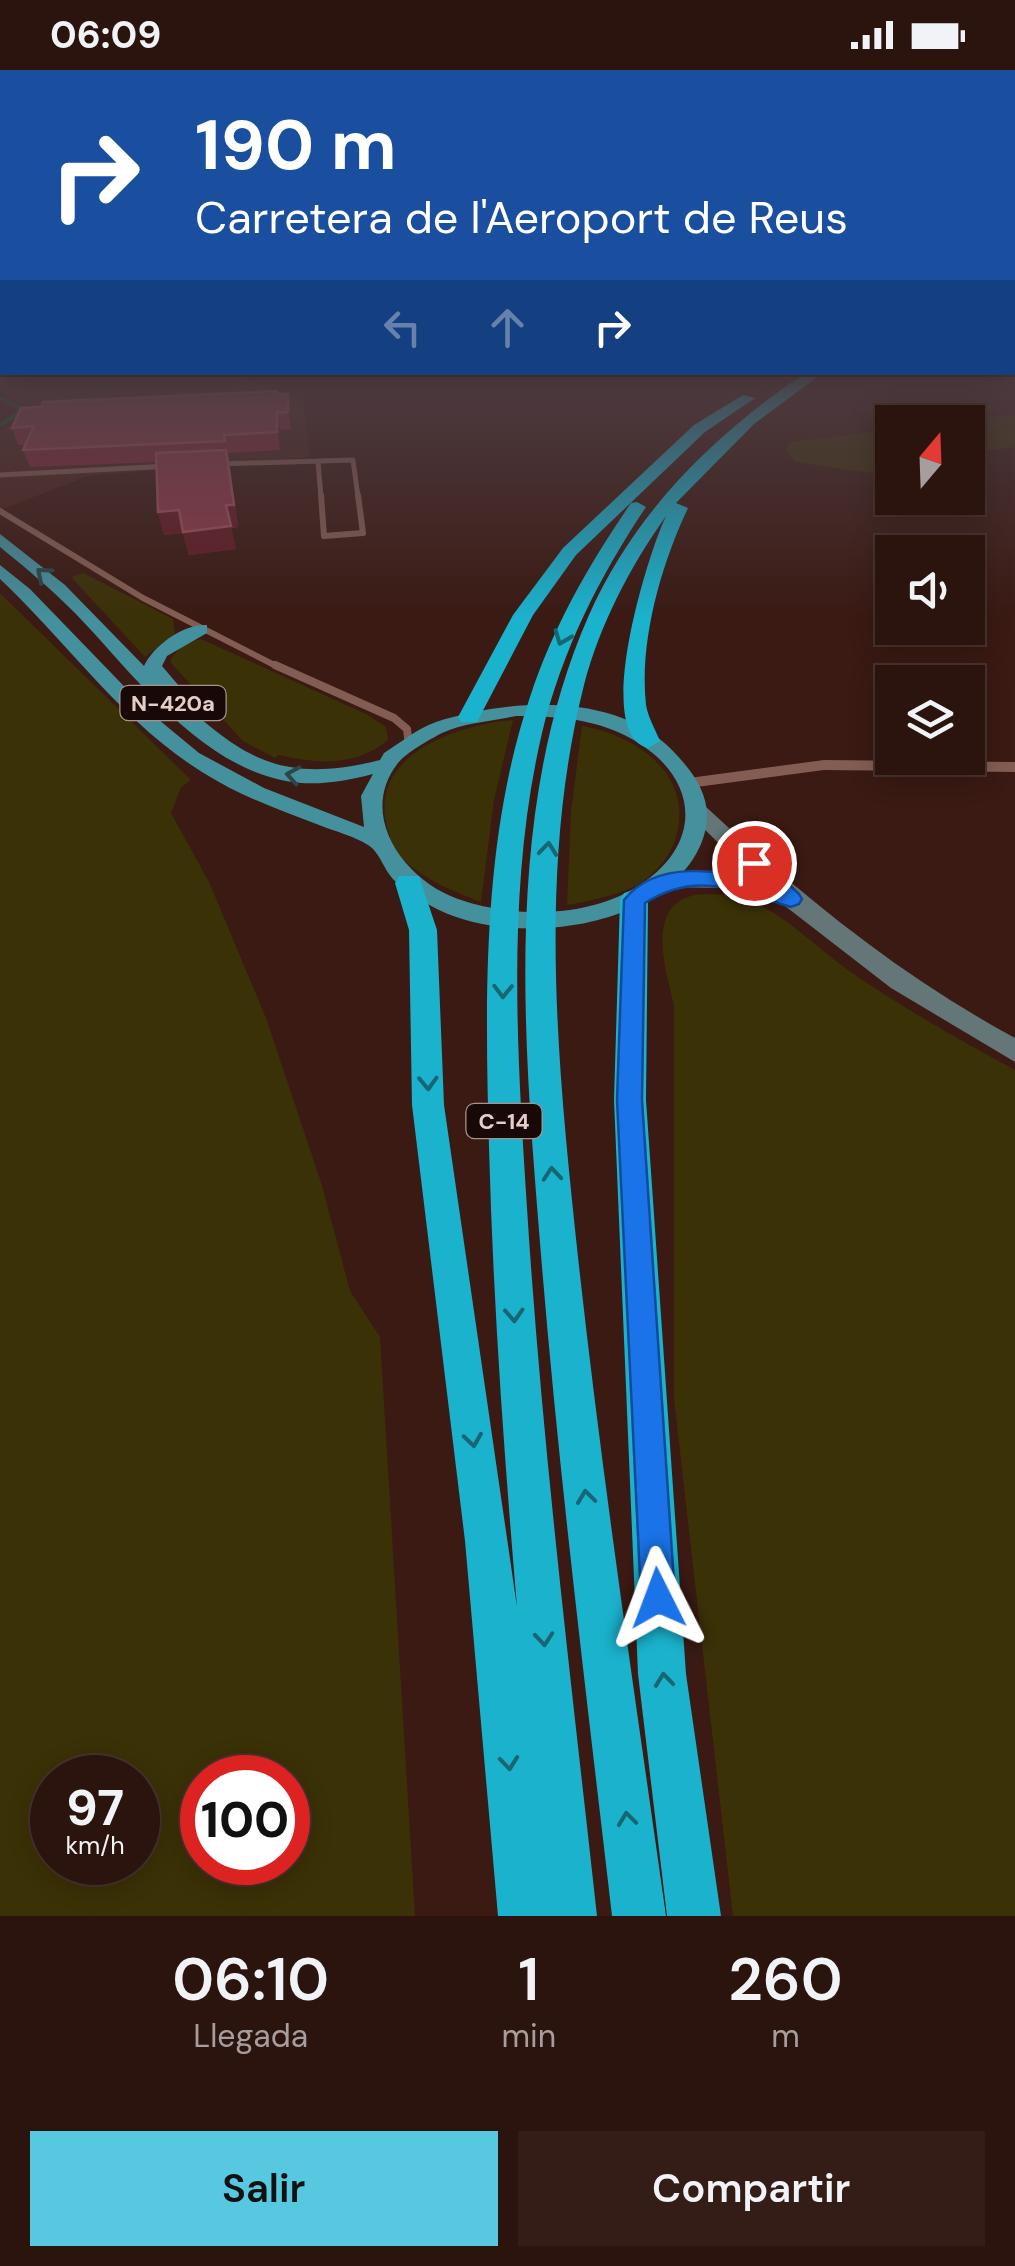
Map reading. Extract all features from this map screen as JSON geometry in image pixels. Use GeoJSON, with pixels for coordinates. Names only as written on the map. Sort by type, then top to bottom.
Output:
{"type":"FeatureCollection","features":[{"type":"Feature","properties":{"kind":"highway"},"geometry":{"type":"LineString","coordinates":[[469,717],[514,630],[546,581],[579,542],[680,446]]}},
{"type":"Feature","properties":{"kind":"highway","name":"C-14"},"geometry":{"type":"LineString","coordinates":[[570,1916],[517,1360],[502,1077],[506,892],[523,766],[546,679],[572,612],[612,542],[648,491],[692,446]]}},
{"type":"Feature","properties":{"kind":"highway","name":"C-14"},"geometry":{"type":"LineString","coordinates":[[639,1916],[568,1353],[544,1075],[544,890],[556,768],[575,680],[598,616],[634,546],[668,497],[722,446]]}},
{"type":"Feature","properties":{"kind":"highway"},"geometry":{"type":"LineString","coordinates":[[648,741],[635,708],[643,628],[663,537],[693,482],[692,474]]}},
{"type":"Feature","properties":{"kind":"highway"},"geometry":{"type":"LineString","coordinates":[[409,883],[423,930],[428,1105],[486,1541],[525,1916]]}},
{"type":"Feature","properties":{"kind":"highway"},"geometry":{"type":"LineString","coordinates":[[632,898],[630,1100],[661,1654],[694,1916]]}},
{"type":"Feature","properties":{"kind":"main road","name":"N-420a"},"geometry":{"type":"LineString","coordinates":[[0,539],[59,588],[168,699],[219,742],[261,766],[297,777],[340,777],[388,764]]}},
{"type":"Feature","properties":{"kind":"main road","name":"N-420a"},"geometry":{"type":"LineString","coordinates":[[0,570],[34,600],[141,715],[194,758],[251,790],[374,839]]}},
{"type":"Feature","properties":{"kind":"main road"},"geometry":{"type":"LineString","coordinates":[[201,629],[159,653],[153,667],[219,742]]}},
{"type":"Feature","properties":{"kind":"main road","name":"N-420a"},"geometry":{"type":"LineString","coordinates":[[791,899],[732,880],[524,921],[452,906],[409,883],[387,862],[374,839],[370,800],[388,764],[409,745],[469,717],[554,710],[607,722],[648,741],[676,764],[689,783],[698,811],[791,899],[901,982],[1015,1051]]}},
{"type":"Feature","properties":{"kind":"main road"},"geometry":{"type":"LineString","coordinates":[[632,898],[691,848],[698,811]]}},
{"type":"Feature","properties":{"kind":"street"},"geometry":{"type":"LineString","coordinates":[[689,783],[824,765],[1015,767]]}},
{"type":"Feature","properties":{"kind":"lane"},"geometry":{"type":"LineString","coordinates":[[210,464],[353,460],[363,533],[324,536],[318,462]]}},
{"type":"Feature","properties":{"kind":"lane"},"geometry":{"type":"LineString","coordinates":[[0,476],[172,466]]}},
{"type":"Feature","properties":{"kind":"lane"},"geometry":{"type":"LineString","coordinates":[[0,511],[90,571],[298,679],[394,718],[407,729],[409,745]]}},
{"type":"Feature","properties":{"kind":"shaded area"},"geometry":{"type":"Polygon","coordinates":[[[0,446],[309,446],[310,457],[88,476],[0,510],[0,446]]]}},
{"type":"Feature","properties":{"kind":"shaded area"},"geometry":{"type":"Polygon","coordinates":[[[788,446],[875,446],[875,474],[796,462],[786,451],[788,446]]]}},
{"type":"Feature","properties":{"kind":"shaded area"},"geometry":{"type":"Polygon","coordinates":[[[985,446],[1015,447],[985,451],[985,446]]]}},
{"type":"Feature","properties":{"kind":"shaded area"},"geometry":{"type":"Polygon","coordinates":[[[83,573],[173,619],[175,634],[145,657],[71,577],[83,573]]]}},
{"type":"Feature","properties":{"kind":"shaded area"},"geometry":{"type":"Polygon","coordinates":[[[0,593],[191,780],[181,787],[171,813],[209,882],[266,1018],[321,1182],[350,1291],[380,1337],[415,1916],[0,1916],[0,593]]]}},
{"type":"Feature","properties":{"kind":"shaded area"},"geometry":{"type":"Polygon","coordinates":[[[201,639],[368,715],[386,727],[388,740],[363,755],[336,761],[278,755],[275,758],[243,741],[170,662],[182,646],[201,639]]]}},
{"type":"Feature","properties":{"kind":"shaded area"},"geometry":{"type":"Polygon","coordinates":[[[513,720],[494,800],[481,902],[428,878],[401,857],[388,831],[385,798],[392,777],[424,747],[469,728],[513,720]]]}},
{"type":"Feature","properties":{"kind":"shaded area"},"geometry":{"type":"Polygon","coordinates":[[[582,726],[624,739],[658,763],[677,797],[679,817],[672,847],[648,878],[619,893],[567,905],[571,812],[582,726]]]}},
{"type":"Feature","properties":{"kind":"shaded area"},"geometry":{"type":"Polygon","coordinates":[[[696,895],[732,895],[779,916],[868,984],[1015,1070],[1015,1916],[733,1916],[674,1399],[674,1006],[663,944],[668,914],[677,903],[696,895]]]}},
{"type":"Feature","properties":{"kind":"building"},"geometry":{"type":"Polygon","coordinates":[[[25,446],[109,446],[23,450],[25,446]]]}},
{"type":"Feature","properties":{"kind":"building"},"geometry":{"type":"Polygon","coordinates":[[[226,450],[234,505],[226,505],[231,526],[183,532],[179,510],[158,512],[156,453],[226,450]]]}},
{"type":"Feature","properties":{"kind":"route"},"geometry":{"type":"LineString","coordinates":[[658,1598],[630,1100],[634,900],[664,881],[705,878],[732,880],[791,899],[754,863]]}}]}
